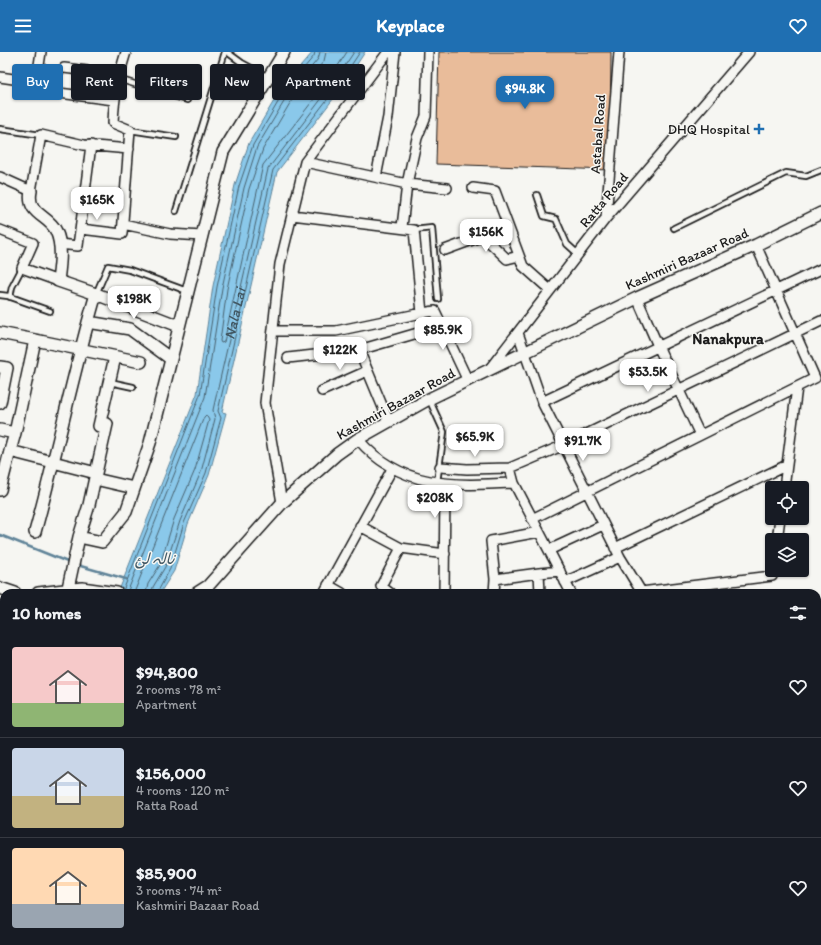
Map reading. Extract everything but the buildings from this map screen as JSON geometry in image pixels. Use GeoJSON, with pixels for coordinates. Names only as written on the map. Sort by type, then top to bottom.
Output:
{"type":"FeatureCollection","features":[{"type":"Feature","properties":{"kind":"street"},"geometry":{"type":"LineString","coordinates":[[39,64],[41,52]]}},
{"type":"Feature","properties":{"kind":"street"},"geometry":{"type":"LineString","coordinates":[[122,64],[126,52]]}},
{"type":"Feature","properties":{"kind":"street"},"geometry":{"type":"LineString","coordinates":[[79,541],[102,542],[126,512],[150,443],[223,152],[284,52]]}},
{"type":"Feature","properties":{"kind":"street"},"geometry":{"type":"LineString","coordinates":[[282,503],[265,403],[280,264],[305,162],[388,52]]}},
{"type":"Feature","properties":{"kind":"street"},"geometry":{"type":"LineString","coordinates":[[376,177],[388,117],[394,52]]}},
{"type":"Feature","properties":{"kind":"street"},"geometry":{"type":"LineString","coordinates":[[402,227],[407,184],[416,138],[426,116],[428,52]]}},
{"type":"Feature","properties":{"kind":"street","name":"Astabal Road"},"geometry":{"type":"LineString","coordinates":[[606,218],[619,52]]}},
{"type":"Feature","properties":{"kind":"street","name":"Ratta Road"},"geometry":{"type":"LineString","coordinates":[[487,372],[606,218],[749,52]]}},
{"type":"Feature","properties":{"kind":"street"},"geometry":{"type":"LineString","coordinates":[[64,68],[71,69]]}},
{"type":"Feature","properties":{"kind":"street"},"geometry":{"type":"LineString","coordinates":[[0,77],[12,79]]}},
{"type":"Feature","properties":{"kind":"street"},"geometry":{"type":"LineString","coordinates":[[80,229],[122,234],[130,130],[113,123],[114,100]]}},
{"type":"Feature","properties":{"kind":"street"},"geometry":{"type":"LineString","coordinates":[[58,281],[60,261],[56,229],[36,212],[29,199],[41,135],[92,145],[129,149]]}},
{"type":"Feature","properties":{"kind":"street"},"geometry":{"type":"LineString","coordinates":[[59,244],[78,246],[92,145]]}},
{"type":"Feature","properties":{"kind":"street"},"geometry":{"type":"LineString","coordinates":[[305,162],[407,184],[447,188]]}},
{"type":"Feature","properties":{"kind":"street"},"geometry":{"type":"LineString","coordinates":[[0,177],[31,191]]}},
{"type":"Feature","properties":{"kind":"street"},"geometry":{"type":"LineString","coordinates":[[473,188],[495,192],[523,266],[550,290]]}},
{"type":"Feature","properties":{"kind":"street","name":"Kashmiri Bazaar Road"},"geometry":{"type":"LineString","coordinates":[[203,589],[208,586],[282,503],[337,454],[358,439],[429,399],[637,298],[756,245],[821,212]]}},
{"type":"Feature","properties":{"kind":"street"},"geometry":{"type":"LineString","coordinates":[[292,215],[402,227],[414,230],[422,313]]}},
{"type":"Feature","properties":{"kind":"street"},"geometry":{"type":"LineString","coordinates":[[123,224],[170,234],[202,236]]}},
{"type":"Feature","properties":{"kind":"street"},"geometry":{"type":"LineString","coordinates":[[0,230],[33,243],[22,268],[96,294],[179,326]]}},
{"type":"Feature","properties":{"kind":"street"},"geometry":{"type":"LineString","coordinates":[[445,250],[483,236],[507,259],[519,256]]}},
{"type":"Feature","properties":{"kind":"street"},"geometry":{"type":"LineString","coordinates":[[532,518],[815,378],[756,245]]}},
{"type":"Feature","properties":{"kind":"street"},"geometry":{"type":"LineString","coordinates":[[542,402],[821,269]]}},
{"type":"Feature","properties":{"kind":"street"},"geometry":{"type":"LineString","coordinates":[[35,532],[54,462],[79,349],[96,294]]}},
{"type":"Feature","properties":{"kind":"street"},"geometry":{"type":"LineString","coordinates":[[637,298],[700,435]]}},
{"type":"Feature","properties":{"kind":"street"},"geometry":{"type":"LineString","coordinates":[[273,331],[336,331],[435,311],[468,381]]}},
{"type":"Feature","properties":{"kind":"street"},"geometry":{"type":"LineString","coordinates":[[440,467],[467,469],[510,468],[564,445],[821,321]]}},
{"type":"Feature","properties":{"kind":"street"},"geometry":{"type":"LineString","coordinates":[[88,322],[130,329],[171,359]]}},
{"type":"Feature","properties":{"kind":"street"},"geometry":{"type":"LineString","coordinates":[[288,358],[359,350],[428,330]]}},
{"type":"Feature","properties":{"kind":"street"},"geometry":{"type":"LineString","coordinates":[[0,333],[141,362]]}},
{"type":"Feature","properties":{"kind":"street"},"geometry":{"type":"LineString","coordinates":[[518,333],[542,402],[620,558],[639,589]]}},
{"type":"Feature","properties":{"kind":"street"},"geometry":{"type":"LineString","coordinates":[[0,490],[15,433],[35,340]]}},
{"type":"Feature","properties":{"kind":"street"},"geometry":{"type":"LineString","coordinates":[[359,350],[389,422]]}},
{"type":"Feature","properties":{"kind":"street"},"geometry":{"type":"LineString","coordinates":[[68,588],[95,476],[115,357]]}},
{"type":"Feature","properties":{"kind":"street"},"geometry":{"type":"LineString","coordinates":[[0,367],[7,368],[0,404]]}},
{"type":"Feature","properties":{"kind":"street"},"geometry":{"type":"LineString","coordinates":[[322,391],[367,371]]}},
{"type":"Feature","properties":{"kind":"street"},"geometry":{"type":"LineString","coordinates":[[785,481],[797,387]]}},
{"type":"Feature","properties":{"kind":"street"},"geometry":{"type":"LineString","coordinates":[[0,430],[15,433]]}},
{"type":"Feature","properties":{"kind":"street"},"geometry":{"type":"LineString","coordinates":[[358,439],[371,454],[392,469],[423,481],[462,486],[514,483]]}},
{"type":"Feature","properties":{"kind":"street"},"geometry":{"type":"LineString","coordinates":[[10,451],[54,462],[134,488]]}},
{"type":"Feature","properties":{"kind":"street"},"geometry":{"type":"LineString","coordinates":[[615,548],[787,465]]}},
{"type":"Feature","properties":{"kind":"street"},"geometry":{"type":"LineString","coordinates":[[510,468],[514,483],[569,589]]}},
{"type":"Feature","properties":{"kind":"street"},"geometry":{"type":"LineString","coordinates":[[326,589],[392,469]]}},
{"type":"Feature","properties":{"kind":"street"},"geometry":{"type":"LineString","coordinates":[[441,484],[445,554],[444,589]]}},
{"type":"Feature","properties":{"kind":"street"},"geometry":{"type":"LineString","coordinates":[[548,550],[603,525]]}},
{"type":"Feature","properties":{"kind":"street"},"geometry":{"type":"LineString","coordinates":[[360,526],[401,548],[445,554]]}},
{"type":"Feature","properties":{"kind":"street"},"geometry":{"type":"LineString","coordinates":[[494,589],[495,579],[491,541],[539,532]]}},
{"type":"Feature","properties":{"kind":"street"},"geometry":{"type":"LineString","coordinates":[[380,589],[401,548]]}},
{"type":"Feature","properties":{"kind":"street"},"geometry":{"type":"LineString","coordinates":[[565,582],[620,558]]}},
{"type":"Feature","properties":{"kind":"street"},"geometry":{"type":"LineString","coordinates":[[495,579],[560,571]]}},
{"type":"Feature","properties":{"kind":"street"},"geometry":{"type":"LineString","coordinates":[[539,573],[540,589]]}},
{"type":"Feature","properties":{"kind":"street"},"geometry":{"type":"LineString","coordinates":[[672,589],[765,577]]}},
{"type":"Feature","properties":{"kind":"street"},"geometry":{"type":"LineString","coordinates":[[62,589],[75,589]]}},
{"type":"Feature","properties":{"kind":"lane"},"geometry":{"type":"LineString","coordinates":[[176,211],[226,52],[242,64],[268,77]]}},
{"type":"Feature","properties":{"kind":"lane"},"geometry":{"type":"LineString","coordinates":[[0,129],[41,135]]}},
{"type":"Feature","properties":{"kind":"lane"},"geometry":{"type":"LineString","coordinates":[[130,130],[176,137]]}},
{"type":"Feature","properties":{"kind":"lane"},"geometry":{"type":"LineString","coordinates":[[674,228],[786,173],[806,176],[821,170]]}},
{"type":"Feature","properties":{"kind":"lane"},"geometry":{"type":"LineString","coordinates":[[537,195],[544,216],[556,219],[567,244],[578,254]]}},
{"type":"Feature","properties":{"kind":"lane"},"geometry":{"type":"LineString","coordinates":[[414,230],[432,228],[438,299]]}},
{"type":"Feature","properties":{"kind":"lane"},"geometry":{"type":"LineString","coordinates":[[96,294],[108,266],[130,270],[188,292]]}},
{"type":"Feature","properties":{"kind":"lane"},"geometry":{"type":"LineString","coordinates":[[10,297],[12,287],[22,268]]}},
{"type":"Feature","properties":{"kind":"lane"},"geometry":{"type":"LineString","coordinates":[[0,295],[50,311]]}},
{"type":"Feature","properties":{"kind":"lane"},"geometry":{"type":"LineString","coordinates":[[110,382],[133,387]]}},
{"type":"Feature","properties":{"kind":"lane"},"geometry":{"type":"LineString","coordinates":[[429,399],[444,432],[440,467],[441,484]]}},
{"type":"Feature","properties":{"kind":"water","name":"نالہ لئ"},"geometry":{"type":"Polygon","coordinates":[[[313,52],[365,52],[357,64],[303,64],[313,52]]]}},
{"type":"Feature","properties":{"kind":"water","name":"نالہ لئ"},"geometry":{"type":"Polygon","coordinates":[[[274,100],[332,100],[277,172],[222,412],[226,413],[209,475],[188,524],[174,571],[163,589],[120,589],[197,394],[213,286],[235,185],[249,143],[274,100]]]}},
{"type":"Feature","properties":{"kind":"waterway"},"geometry":{"type":"LineString","coordinates":[[0,535],[70,563]]}},
{"type":"Feature","properties":{"kind":"waterway"},"geometry":{"type":"LineString","coordinates":[[77,565],[126,579]]}},
{"type":"Feature","properties":{"kind":"place","name":"DHQ Hospital"},"geometry":{"type":"Point","coordinates":[759,129]}},
{"type":"Feature","properties":{"kind":"district","name":"Nanakpura"},"geometry":{"type":"Point","coordinates":[728,339]}},
{"type":"Feature","properties":{"kind":"water label","name":"Nala Lai"},"geometry":{"type":"Point","coordinates":[233,313]}}]}
